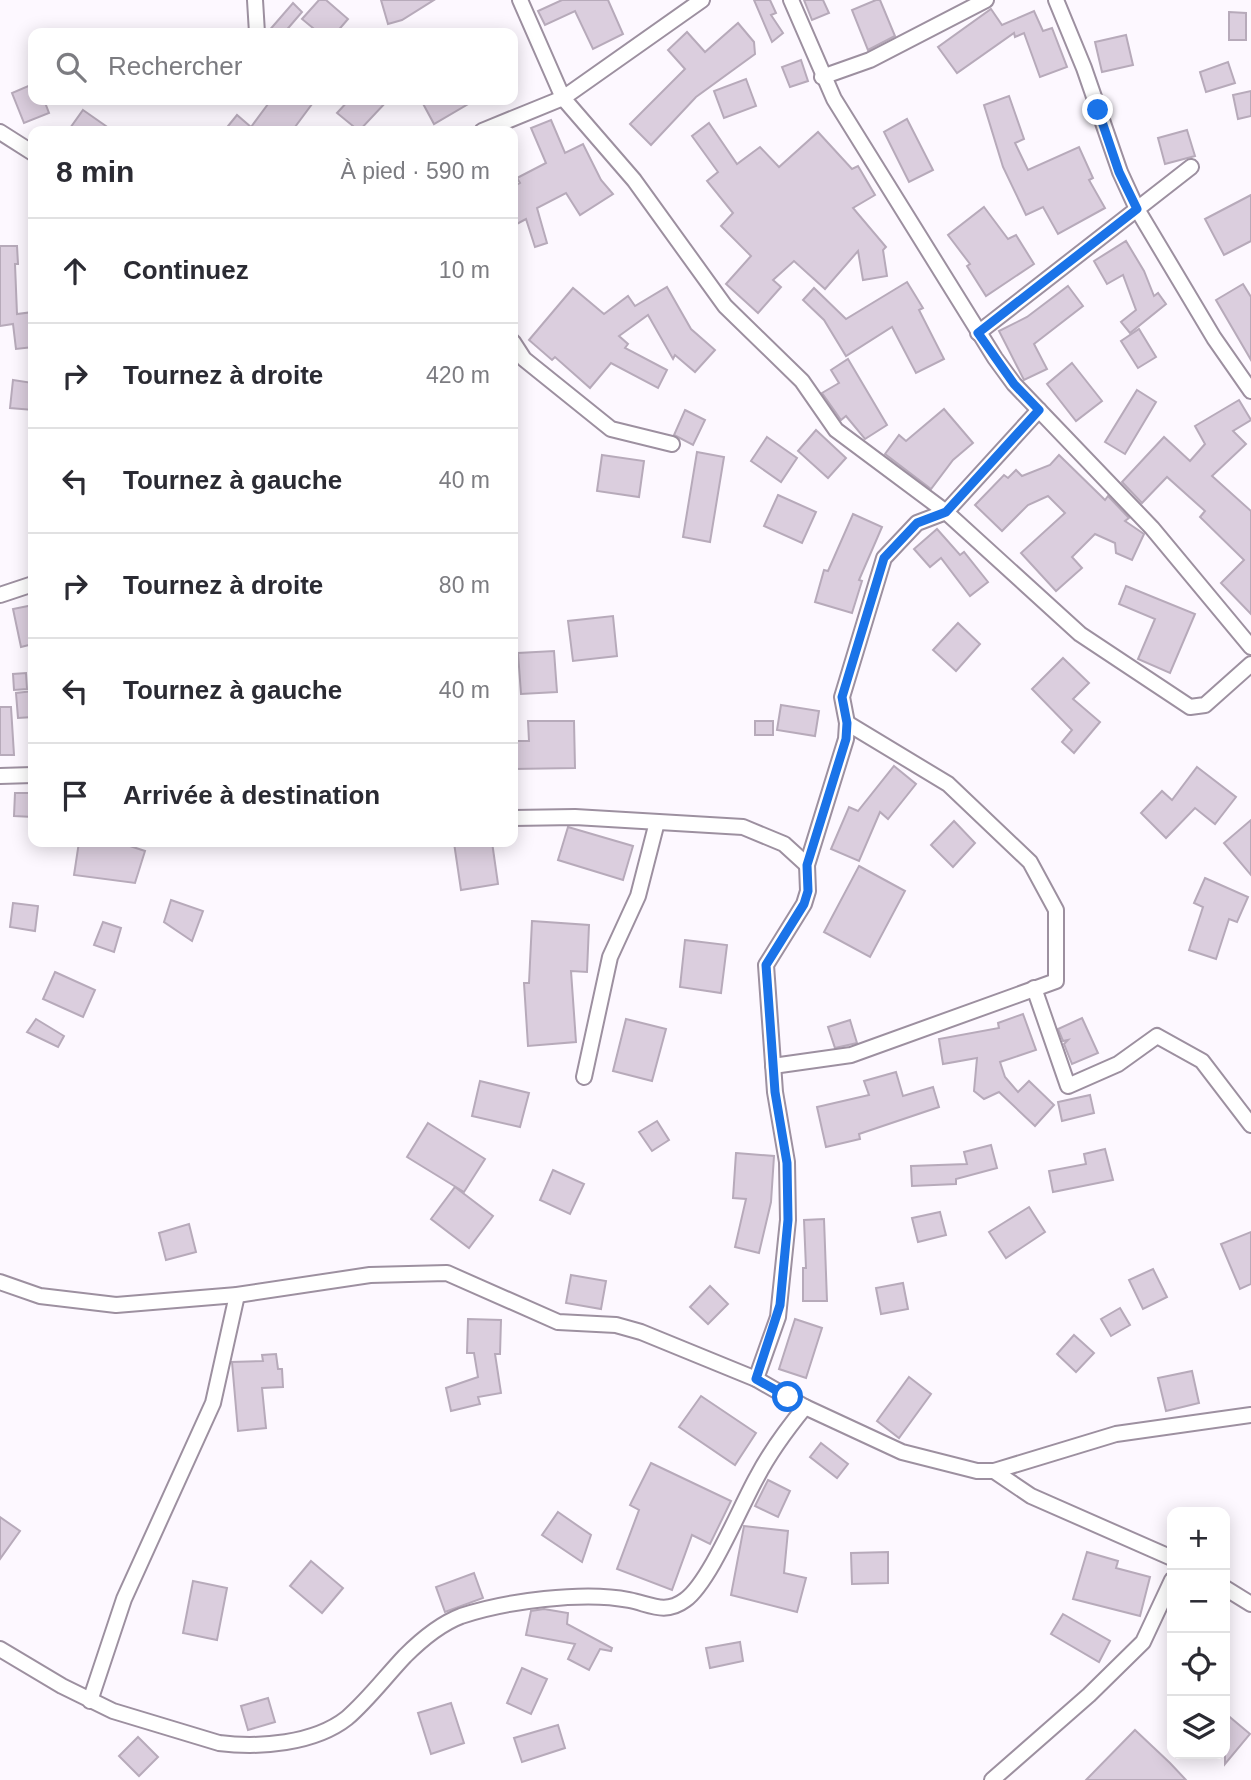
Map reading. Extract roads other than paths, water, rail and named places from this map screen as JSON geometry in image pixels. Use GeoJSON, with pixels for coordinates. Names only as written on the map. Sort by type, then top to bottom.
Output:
{"type":"FeatureCollection","features":[{"type":"Feature","properties":{"kind":"street"},"geometry":{"type":"LineString","coordinates":[[255,0],[257,28]]}},
{"type":"Feature","properties":{"kind":"street"},"geometry":{"type":"LineString","coordinates":[[520,0],[563,98],[634,180],[725,306],[802,381],[836,430],[946,512],[1080,634],[1190,707],[1205,705],[1251,664]]}},
{"type":"Feature","properties":{"kind":"street"},"geometry":{"type":"LineString","coordinates":[[494,126],[563,98],[702,0]]}},
{"type":"Feature","properties":{"kind":"street"},"geometry":{"type":"LineString","coordinates":[[791,0],[822,77],[978,333],[1014,384],[1152,528],[1251,647]]}},
{"type":"Feature","properties":{"kind":"street"},"geometry":{"type":"LineString","coordinates":[[822,77],[870,61],[985,0]]}},
{"type":"Feature","properties":{"kind":"street"},"geometry":{"type":"LineString","coordinates":[[1056,0],[1084,68],[1119,172],[1137,209],[1214,338],[1251,391]]}},
{"type":"Feature","properties":{"kind":"street"},"geometry":{"type":"LineString","coordinates":[[0,132],[28,150]]}},
{"type":"Feature","properties":{"kind":"street"},"geometry":{"type":"LineString","coordinates":[[978,333],[1191,167]]}},
{"type":"Feature","properties":{"kind":"street"},"geometry":{"type":"LineString","coordinates":[[518,350],[524,359],[611,429],[671,444]]}},
{"type":"Feature","properties":{"kind":"street"},"geometry":{"type":"LineString","coordinates":[[756,1379],[778,1317],[787,1243],[787,1163],[773,1066],[766,965],[804,904],[808,891],[807,865],[830,799],[846,739],[847,723],[842,697],[884,558],[917,523],[946,512],[1039,410]]}},
{"type":"Feature","properties":{"kind":"street"},"geometry":{"type":"LineString","coordinates":[[0,595],[28,586]]}},
{"type":"Feature","properties":{"kind":"street"},"geometry":{"type":"LineString","coordinates":[[773,1066],[851,1055],[1056,981],[1056,910],[1030,862],[948,784],[847,723]]}},
{"type":"Feature","properties":{"kind":"street"},"geometry":{"type":"LineString","coordinates":[[0,776],[28,775]]}},
{"type":"Feature","properties":{"kind":"street"},"geometry":{"type":"LineString","coordinates":[[518,818],[575,817],[754,829],[784,844],[807,865]]}},
{"type":"Feature","properties":{"kind":"street"},"geometry":{"type":"LineString","coordinates":[[584,1077],[610,957],[638,896],[657,822]]}},
{"type":"Feature","properties":{"kind":"street"},"geometry":{"type":"LineString","coordinates":[[1034,988],[1068,1086],[1118,1064],[1157,1036],[1202,1061],[1251,1125]]}},
{"type":"Feature","properties":{"kind":"street"},"geometry":{"type":"LineString","coordinates":[[0,1282],[40,1296],[116,1305],[237,1295],[370,1275],[447,1273],[558,1322],[574,1326],[616,1325],[641,1332],[756,1379],[805,1407],[902,1452],[977,1471],[994,1471],[1116,1434],[1251,1415]]}},
{"type":"Feature","properties":{"kind":"street"},"geometry":{"type":"LineString","coordinates":[[90,1701],[124,1598],[213,1403],[237,1295]]}},
{"type":"Feature","properties":{"kind":"street"},"geometry":{"type":"LineString","coordinates":[[0,1649],[90,1701],[219,1743],[235,1745],[292,1741],[315,1735],[348,1716],[412,1649],[435,1630],[457,1618],[523,1602],[589,1598],[630,1600],[663,1609],[676,1606],[687,1599],[702,1580],[758,1474],[805,1407]]}},
{"type":"Feature","properties":{"kind":"street"},"geometry":{"type":"LineString","coordinates":[[994,1471],[1031,1496],[1167,1556]]}},
{"type":"Feature","properties":{"kind":"street"},"geometry":{"type":"LineString","coordinates":[[992,1780],[1089,1695],[1143,1642],[1167,1591]]}},
{"type":"Feature","properties":{"kind":"street"},"geometry":{"type":"LineString","coordinates":[[1230,1591],[1251,1604]]}}]}
